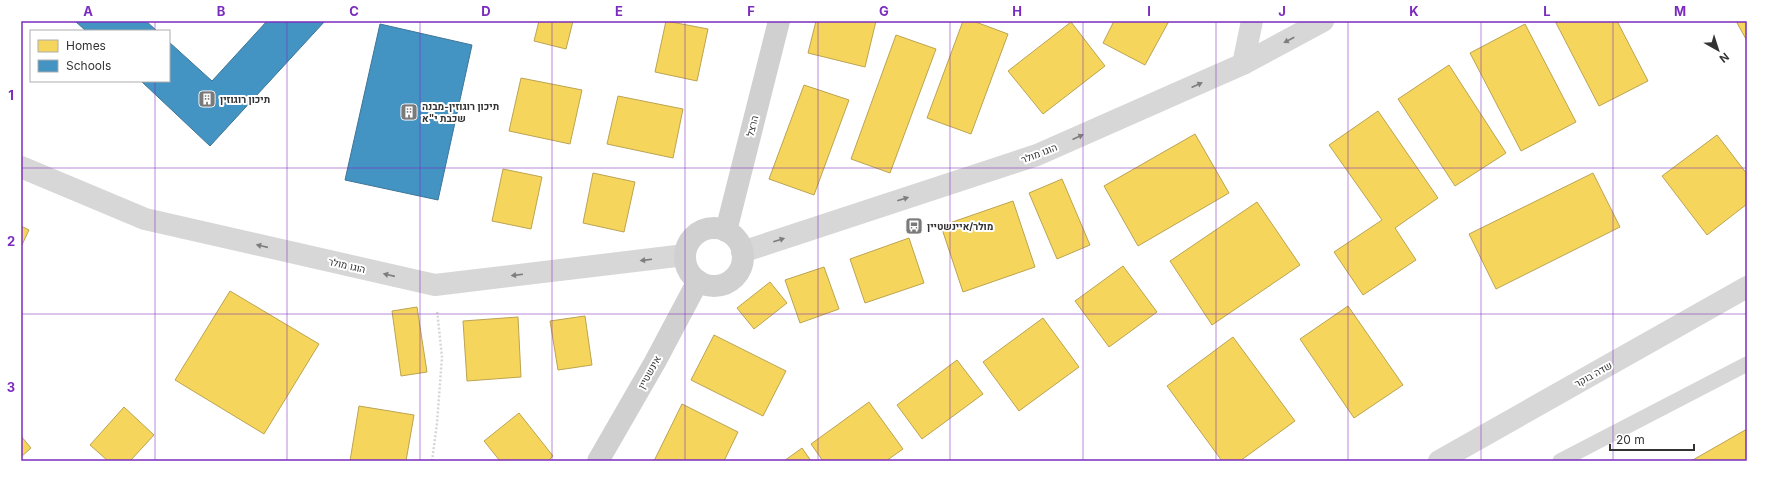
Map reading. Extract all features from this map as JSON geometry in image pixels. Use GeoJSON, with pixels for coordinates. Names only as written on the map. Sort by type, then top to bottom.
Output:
{"type":"FeatureCollection","features":[{"type":"Feature","properties":{"kind":"street","name":"הרצל"},"geometry":{"type":"LineString","coordinates":[[726,231],[779,21]]}},
{"type":"Feature","properties":{"kind":"street"},"geometry":{"type":"LineString","coordinates":[[1243,64],[1252,21]]}},
{"type":"Feature","properties":{"kind":"street","name":"הוגו מולר"},"geometry":{"type":"LineString","coordinates":[[742,252],[1037,155],[1243,64],[1323,21]]}},
{"type":"Feature","properties":{"kind":"street","name":"הוגו מולר"},"geometry":{"type":"LineString","coordinates":[[21,167],[145,219],[435,285],[685,255]]}},
{"type":"Feature","properties":{"kind":"street"},"geometry":{"type":"LineString","coordinates":[[714,227],[732,234],[738,241],[742,252],[744,259],[736,276],[729,282],[720,286],[711,287],[701,284],[687,270],[684,260],[685,250],[689,240],[705,229],[714,227]]}},
{"type":"Feature","properties":{"kind":"street","name":"אינשטיין"},"geometry":{"type":"LineString","coordinates":[[598,461],[655,362],[698,281]]}},
{"type":"Feature","properties":{"kind":"street","name":"שדה בוקר"},"geometry":{"type":"LineString","coordinates":[[1438,461],[1747,287]]}},
{"type":"Feature","properties":{"kind":"lane"},"geometry":{"type":"LineString","coordinates":[[1560,461],[1747,364]]}},
{"type":"Feature","properties":{"kind":"path"},"geometry":{"type":"LineString","coordinates":[[432,461],[437,423],[442,357],[435,285]]}},
{"type":"Feature","properties":{"kind":"building: Homes"},"geometry":{"type":"Polygon","coordinates":[[[539,21],[573,21],[566,49],[534,41],[539,21]]]}},
{"type":"Feature","properties":{"kind":"building: Homes"},"geometry":{"type":"Polygon","coordinates":[[[666,21],[708,29],[697,81],[655,72],[666,21]]]}},
{"type":"Feature","properties":{"kind":"building: Homes"},"geometry":{"type":"Polygon","coordinates":[[[816,21],[876,21],[865,67],[808,53],[816,21]]]}},
{"type":"Feature","properties":{"kind":"building: Homes"},"geometry":{"type":"Polygon","coordinates":[[[963,21],[973,21],[1008,34],[971,134],[927,118],[963,21]]]}},
{"type":"Feature","properties":{"kind":"building: Homes"},"geometry":{"type":"Polygon","coordinates":[[[1114,21],[1169,21],[1145,65],[1103,43],[1114,21]]]}},
{"type":"Feature","properties":{"kind":"building: Homes"},"geometry":{"type":"Polygon","coordinates":[[[1555,21],[1617,21],[1648,81],[1599,106],[1555,21]]]}},
{"type":"Feature","properties":{"kind":"building: Homes"},"geometry":{"type":"Polygon","coordinates":[[[1736,21],[1747,21],[1747,41],[1736,21]]]}},
{"type":"Feature","properties":{"kind":"building: Homes"},"geometry":{"type":"Polygon","coordinates":[[[1071,22],[1105,66],[1043,114],[1008,71],[1071,22]]]}},
{"type":"Feature","properties":{"kind":"building: Homes"},"geometry":{"type":"Polygon","coordinates":[[[1525,24],[1576,122],[1521,151],[1470,53],[1525,24]]]}},
{"type":"Feature","properties":{"kind":"building: Homes"},"geometry":{"type":"Polygon","coordinates":[[[896,35],[936,49],[890,173],[851,159],[896,35]]]}},
{"type":"Feature","properties":{"kind":"building: Homes"},"geometry":{"type":"Polygon","coordinates":[[[1449,65],[1506,153],[1455,186],[1398,99],[1449,65]]]}},
{"type":"Feature","properties":{"kind":"building: Homes"},"geometry":{"type":"Polygon","coordinates":[[[521,78],[582,90],[570,144],[509,131],[521,78]]]}},
{"type":"Feature","properties":{"kind":"building: Homes"},"geometry":{"type":"Polygon","coordinates":[[[804,85],[849,100],[814,195],[769,179],[804,85]]]}},
{"type":"Feature","properties":{"kind":"building: Homes"},"geometry":{"type":"Polygon","coordinates":[[[618,96],[683,109],[673,158],[607,144],[618,96]]]}},
{"type":"Feature","properties":{"kind":"building: Homes"},"geometry":{"type":"Polygon","coordinates":[[[1378,111],[1438,198],[1395,228],[1416,260],[1363,295],[1334,252],[1382,220],[1329,145],[1378,111]]]}},
{"type":"Feature","properties":{"kind":"building: Homes"},"geometry":{"type":"Polygon","coordinates":[[[1195,134],[1229,193],[1138,246],[1104,186],[1195,134]]]}},
{"type":"Feature","properties":{"kind":"building: Homes"},"geometry":{"type":"Polygon","coordinates":[[[1717,135],[1747,174],[1747,204],[1707,235],[1662,176],[1717,135]]]}},
{"type":"Feature","properties":{"kind":"building: Homes"},"geometry":{"type":"Polygon","coordinates":[[[503,169],[542,177],[531,229],[492,221],[503,169]]]}},
{"type":"Feature","properties":{"kind":"building: Homes"},"geometry":{"type":"Polygon","coordinates":[[[593,173],[635,182],[624,232],[583,223],[593,173]]]}},
{"type":"Feature","properties":{"kind":"building: Homes"},"geometry":{"type":"Polygon","coordinates":[[[1593,173],[1620,227],[1496,289],[1469,234],[1593,173]]]}},
{"type":"Feature","properties":{"kind":"building: Homes"},"geometry":{"type":"Polygon","coordinates":[[[1062,179],[1090,245],[1057,259],[1029,193],[1062,179]]]}},
{"type":"Feature","properties":{"kind":"building: Homes"},"geometry":{"type":"Polygon","coordinates":[[[1013,201],[1035,267],[963,292],[941,226],[1013,201]]]}},
{"type":"Feature","properties":{"kind":"building: Homes"},"geometry":{"type":"Polygon","coordinates":[[[1257,202],[1300,265],[1212,325],[1170,261],[1257,202]]]}},
{"type":"Feature","properties":{"kind":"building: Homes"},"geometry":{"type":"Polygon","coordinates":[[[21,226],[29,230],[21,247],[21,226]]]}},
{"type":"Feature","properties":{"kind":"building: Homes"},"geometry":{"type":"Polygon","coordinates":[[[909,238],[924,283],[865,303],[850,259],[909,238]]]}},
{"type":"Feature","properties":{"kind":"building: Homes"},"geometry":{"type":"Polygon","coordinates":[[[1123,266],[1157,312],[1109,347],[1075,301],[1123,266]]]}},
{"type":"Feature","properties":{"kind":"building: Homes"},"geometry":{"type":"Polygon","coordinates":[[[824,267],[839,309],[800,323],[785,280],[824,267]]]}},
{"type":"Feature","properties":{"kind":"building: Homes"},"geometry":{"type":"Polygon","coordinates":[[[770,282],[787,303],[754,329],[737,308],[770,282]]]}},
{"type":"Feature","properties":{"kind":"building: Homes"},"geometry":{"type":"Polygon","coordinates":[[[230,291],[319,344],[264,434],[175,380],[230,291]]]}},
{"type":"Feature","properties":{"kind":"building: Homes"},"geometry":{"type":"Polygon","coordinates":[[[1348,306],[1403,385],[1354,418],[1300,339],[1348,306]]]}},
{"type":"Feature","properties":{"kind":"building: Homes"},"geometry":{"type":"Polygon","coordinates":[[[417,307],[427,372],[401,376],[392,311],[417,307]]]}},
{"type":"Feature","properties":{"kind":"building: Homes"},"geometry":{"type":"Polygon","coordinates":[[[585,316],[592,365],[558,370],[550,321],[585,316]]]}},
{"type":"Feature","properties":{"kind":"building: Homes"},"geometry":{"type":"Polygon","coordinates":[[[518,317],[521,377],[467,381],[463,321],[518,317]]]}},
{"type":"Feature","properties":{"kind":"building: Homes"},"geometry":{"type":"Polygon","coordinates":[[[1043,318],[1079,367],[1019,411],[983,362],[1043,318]]]}},
{"type":"Feature","properties":{"kind":"building: Homes"},"geometry":{"type":"Polygon","coordinates":[[[714,335],[786,371],[763,416],[691,380],[714,335]]]}},
{"type":"Feature","properties":{"kind":"building: Homes"},"geometry":{"type":"Polygon","coordinates":[[[1233,337],[1295,421],[1240,461],[1222,461],[1167,386],[1233,337]]]}},
{"type":"Feature","properties":{"kind":"building: Homes"},"geometry":{"type":"Polygon","coordinates":[[[957,360],[983,394],[922,439],[897,405],[957,360]]]}},
{"type":"Feature","properties":{"kind":"building: Homes"},"geometry":{"type":"Polygon","coordinates":[[[869,402],[903,449],[886,461],[823,461],[811,444],[869,402]]]}},
{"type":"Feature","properties":{"kind":"building: Homes"},"geometry":{"type":"Polygon","coordinates":[[[682,404],[738,432],[724,461],[654,461],[682,404]]]}},
{"type":"Feature","properties":{"kind":"building: Homes"},"geometry":{"type":"Polygon","coordinates":[[[359,406],[414,415],[406,461],[350,461],[359,406]]]}},
{"type":"Feature","properties":{"kind":"building: Homes"},"geometry":{"type":"Polygon","coordinates":[[[124,407],[154,435],[130,461],[108,461],[90,445],[124,407]]]}},
{"type":"Feature","properties":{"kind":"building: Homes"},"geometry":{"type":"Polygon","coordinates":[[[519,413],[553,456],[548,461],[500,461],[484,441],[519,413]]]}},
{"type":"Feature","properties":{"kind":"building: Homes"},"geometry":{"type":"Polygon","coordinates":[[[1747,429],[1747,461],[1691,461],[1747,429]]]}},
{"type":"Feature","properties":{"kind":"building: Homes"},"geometry":{"type":"Polygon","coordinates":[[[21,436],[31,448],[21,457],[21,436]]]}},
{"type":"Feature","properties":{"kind":"building: Homes"},"geometry":{"type":"Polygon","coordinates":[[[802,448],[811,461],[784,461],[802,448]]]}},
{"type":"Feature","properties":{"kind":"building: Schools"},"geometry":{"type":"Polygon","coordinates":[[[75,21],[146,21],[156,30],[85,30],[75,21]]]}},
{"type":"Feature","properties":{"kind":"building: Schools","name":"תיכון רוגוזין"},"geometry":{"type":"Polygon","coordinates":[[[267,21],[325,21],[210,146],[142,82],[170,82],[170,43],[212,81],[267,21]]]}},
{"type":"Feature","properties":{"kind":"building: Schools","name":"תיכון רוגוזין-מבנה שכבת י\"א"},"geometry":{"type":"Polygon","coordinates":[[[380,24],[472,45],[438,200],[345,180],[380,24]]]}},
{"type":"Feature","properties":{"kind":"place","name":"תיכון רוגוזין"},"geometry":{"type":"Point","coordinates":[207,99]}},
{"type":"Feature","properties":{"kind":"place","name":"תיכון רוגוזין-מבנה שכבת י\"א"},"geometry":{"type":"Point","coordinates":[409,112]}},
{"type":"Feature","properties":{"kind":"place","name":"מולר/איינשטיין"},"geometry":{"type":"Point","coordinates":[914,226]}}]}
